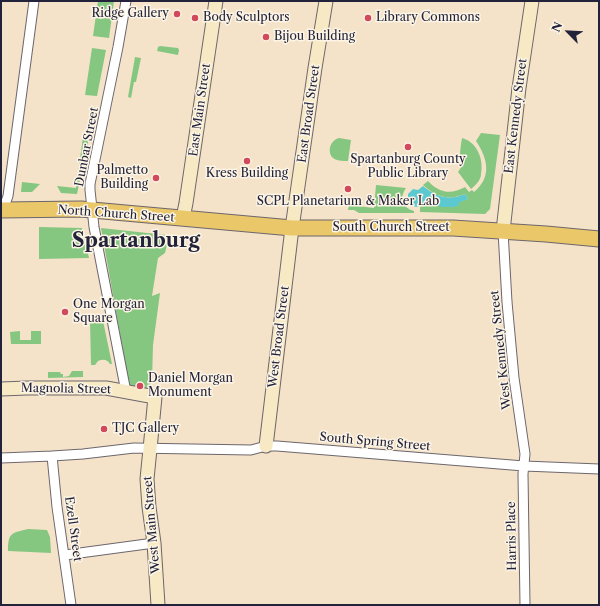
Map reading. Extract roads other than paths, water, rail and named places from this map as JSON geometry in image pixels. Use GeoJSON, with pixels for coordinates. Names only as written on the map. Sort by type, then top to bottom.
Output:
{"type":"FeatureCollection","features":[{"type":"Feature","properties":{"kind":"main road","name":"North Church Street"},"geometry":{"type":"LineString","coordinates":[[2,210],[92,210],[183,218]]}},
{"type":"Feature","properties":{"kind":"main road","name":"South Church Street"},"geometry":{"type":"LineString","coordinates":[[183,218],[292,228],[453,228],[599,239]]}},
{"type":"Feature","properties":{"kind":"street"},"geometry":{"type":"LineString","coordinates":[[2,210],[8,196],[34,1]]}},
{"type":"Feature","properties":{"kind":"street","name":"Dunbar Street"},"geometry":{"type":"LineString","coordinates":[[126,1],[90,184],[92,210],[126,392]]}},
{"type":"Feature","properties":{"kind":"street","name":"East Main Street"},"geometry":{"type":"LineString","coordinates":[[183,218],[216,1]]}},
{"type":"Feature","properties":{"kind":"street","name":"East Broad Street"},"geometry":{"type":"LineString","coordinates":[[292,228],[326,1]]}},
{"type":"Feature","properties":{"kind":"street","name":"East Kennedy Street"},"geometry":{"type":"LineString","coordinates":[[503,231],[519,88],[532,1]]}},
{"type":"Feature","properties":{"kind":"street","name":"West Broad Street"},"geometry":{"type":"LineString","coordinates":[[266,446],[292,228]]}},
{"type":"Feature","properties":{"kind":"street","name":"West Kennedy Street"},"geometry":{"type":"LineString","coordinates":[[503,231],[513,363],[525,454],[524,466]]}},
{"type":"Feature","properties":{"kind":"street","name":"Magnolia Street"},"geometry":{"type":"LineString","coordinates":[[1,389],[106,388],[155,397]]}},
{"type":"Feature","properties":{"kind":"street","name":"West Main Street"},"geometry":{"type":"LineString","coordinates":[[155,397],[147,479],[154,543],[158,605]]}},
{"type":"Feature","properties":{"kind":"street","name":"South Spring Street"},"geometry":{"type":"LineString","coordinates":[[1,458],[83,454],[134,448],[251,450],[266,446],[277,446],[524,466],[599,469]]}},
{"type":"Feature","properties":{"kind":"street","name":"Ezell Street"},"geometry":{"type":"LineString","coordinates":[[52,456],[57,507],[71,605]]}},
{"type":"Feature","properties":{"kind":"street","name":"Harris Place"},"geometry":{"type":"LineString","coordinates":[[524,466],[525,605]]}},
{"type":"Feature","properties":{"kind":"street"},"geometry":{"type":"LineString","coordinates":[[64,555],[154,543]]}},
{"type":"Feature","properties":{"kind":"water"},"geometry":{"type":"Polygon","coordinates":[[[423,186],[433,193],[443,197],[454,197],[465,194],[468,199],[458,203],[459,206],[412,206],[408,201],[408,194],[413,189],[418,190],[423,186]]]}},
{"type":"Feature","properties":{"kind":"place","name":"Ridge Gallery"},"geometry":{"type":"Point","coordinates":[177,14]}},
{"type":"Feature","properties":{"kind":"place","name":"Body Sculptors"},"geometry":{"type":"Point","coordinates":[195,18]}},
{"type":"Feature","properties":{"kind":"place","name":"Library Commons"},"geometry":{"type":"Point","coordinates":[368,18]}},
{"type":"Feature","properties":{"kind":"place","name":"Bijou Building"},"geometry":{"type":"Point","coordinates":[266,37]}},
{"type":"Feature","properties":{"kind":"place","name":"Spartanburg County Public Library"},"geometry":{"type":"Point","coordinates":[408,147]}},
{"type":"Feature","properties":{"kind":"place","name":"Kress Building"},"geometry":{"type":"Point","coordinates":[247,161]}},
{"type":"Feature","properties":{"kind":"place","name":"Palmetto Building"},"geometry":{"type":"Point","coordinates":[156,178]}},
{"type":"Feature","properties":{"kind":"place","name":"SCPL Planetarium & Maker Lab"},"geometry":{"type":"Point","coordinates":[348,189]}},
{"type":"Feature","properties":{"kind":"place","name":"One Morgan Square"},"geometry":{"type":"Point","coordinates":[65,312]}},
{"type":"Feature","properties":{"kind":"place","name":"Daniel Morgan Monument"},"geometry":{"type":"Point","coordinates":[140,386]}},
{"type":"Feature","properties":{"kind":"place","name":"TJC Gallery"},"geometry":{"type":"Point","coordinates":[104,429]}},
{"type":"Feature","properties":{"kind":"district","name":"Spartanburg"},"geometry":{"type":"Point","coordinates":[136,241]}}]}
